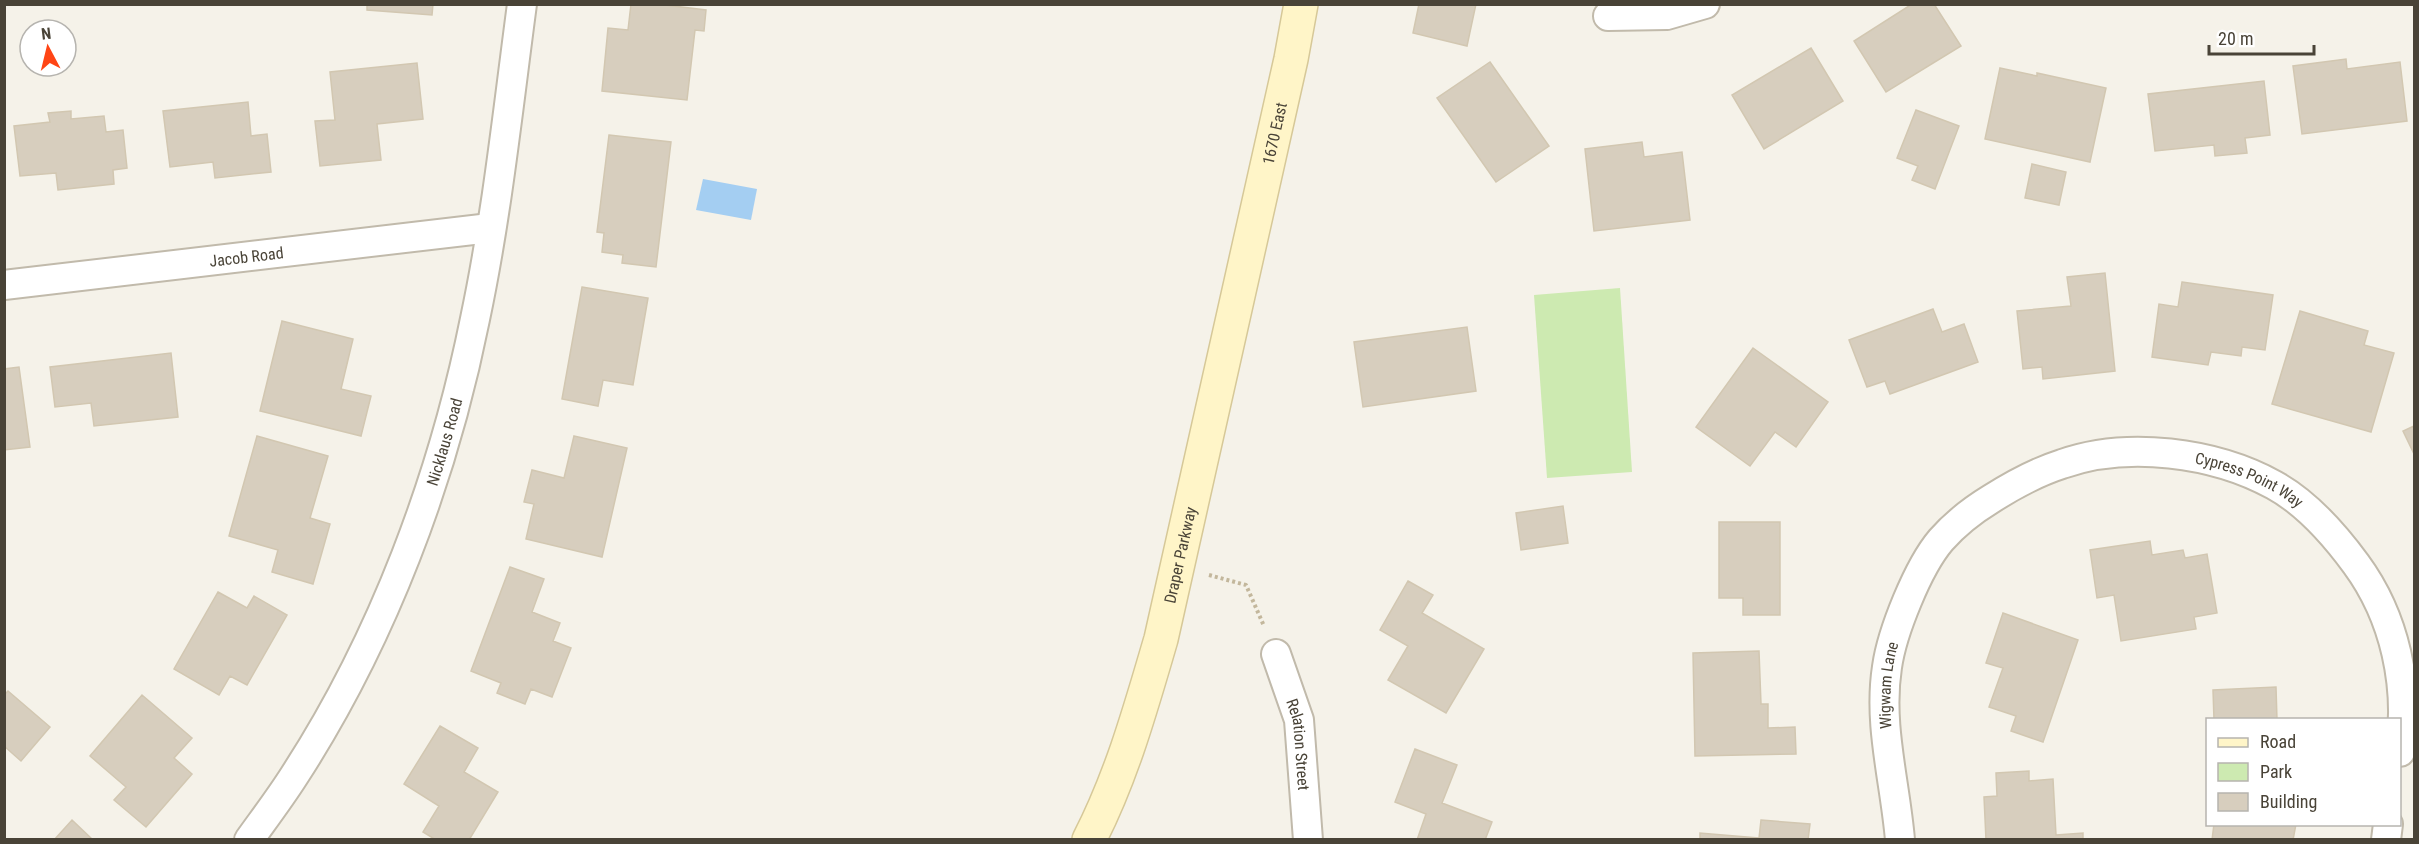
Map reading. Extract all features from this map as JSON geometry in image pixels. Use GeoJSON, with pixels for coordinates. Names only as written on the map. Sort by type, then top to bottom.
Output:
{"type":"FeatureCollection","features":[{"type":"Feature","properties":{"kind":"main road","name":"1670 East"},"geometry":{"type":"LineString","coordinates":[[1244,262],[1291,59],[1301,4]]}},
{"type":"Feature","properties":{"kind":"main road","name":"Draper Parkway"},"geometry":{"type":"LineString","coordinates":[[1089,840],[1133,732],[1161,639],[1244,262]]}},
{"type":"Feature","properties":{"kind":"street","name":"Nicklaus Road"},"geometry":{"type":"LineString","coordinates":[[249,840],[294,776],[341,694],[380,616],[406,551],[448,432],[476,319],[502,159],[522,4]]}},
{"type":"Feature","properties":{"kind":"street"},"geometry":{"type":"LineString","coordinates":[[1608,16],[1667,15],[1705,4]]}},
{"type":"Feature","properties":{"kind":"street","name":"Jacob Road"},"geometry":{"type":"LineString","coordinates":[[4,285],[490,228]]}},
{"type":"Feature","properties":{"kind":"street","name":"Cypress Point Way"},"geometry":{"type":"LineString","coordinates":[[1940,541],[1971,512],[2012,485],[2063,463],[2118,452],[2174,453],[2227,465],[2274,485],[2313,514],[2342,545],[2369,582],[2386,618],[2398,657],[2402,697],[2401,724]]}},
{"type":"Feature","properties":{"kind":"street","name":"Wigwam Lane"},"geometry":{"type":"LineString","coordinates":[[1900,840],[1883,708],[1887,665],[1898,623],[1916,583],[1940,541]]}},
{"type":"Feature","properties":{"kind":"street","name":"Relation Street"},"geometry":{"type":"LineString","coordinates":[[1276,654],[1299,720],[1308,840]]}},
{"type":"Feature","properties":{"kind":"path"},"geometry":{"type":"LineString","coordinates":[[1178,562],[1218,579],[1246,585],[1276,654]]}},
{"type":"Feature","properties":{"kind":"green space"},"geometry":{"type":"Polygon","coordinates":[[[1620,288],[1632,472],[1547,478],[1534,295],[1620,288]]]}},
{"type":"Feature","properties":{"kind":"water"},"geometry":{"type":"Polygon","coordinates":[[[703,179],[757,189],[751,220],[696,210],[703,179]]]}},
{"type":"Feature","properties":{"kind":"building"},"geometry":{"type":"Polygon","coordinates":[[[367,4],[433,4],[432,15],[367,10],[367,4]]]}},
{"type":"Feature","properties":{"kind":"building"},"geometry":{"type":"Polygon","coordinates":[[[631,4],[657,4],[706,10],[704,31],[695,30],[687,100],[602,91],[608,28],[628,30],[631,4]]]}},
{"type":"Feature","properties":{"kind":"building"},"geometry":{"type":"Polygon","coordinates":[[[1419,4],[1476,4],[1467,46],[1413,33],[1419,4]]]}},
{"type":"Feature","properties":{"kind":"building"},"geometry":{"type":"Polygon","coordinates":[[[1912,4],[1934,4],[1961,46],[1886,92],[1854,41],[1912,4]]]}},
{"type":"Feature","properties":{"kind":"building"},"geometry":{"type":"Polygon","coordinates":[[[1811,48],[1843,101],[1764,149],[1732,95],[1811,48]]]}},
{"type":"Feature","properties":{"kind":"building"},"geometry":{"type":"Polygon","coordinates":[[[2346,59],[2347,69],[2400,62],[2407,121],[2302,134],[2293,66],[2346,59]]]}},
{"type":"Feature","properties":{"kind":"building"},"geometry":{"type":"Polygon","coordinates":[[[1490,62],[1549,146],[1496,182],[1437,98],[1490,62]]]}},
{"type":"Feature","properties":{"kind":"building"},"geometry":{"type":"Polygon","coordinates":[[[417,63],[423,119],[377,124],[381,160],[320,166],[315,121],[335,120],[330,72],[417,63]]]}},
{"type":"Feature","properties":{"kind":"building"},"geometry":{"type":"Polygon","coordinates":[[[2000,68],[2037,76],[2037,73],[2106,88],[2090,162],[1985,139],[2000,68]]]}},
{"type":"Feature","properties":{"kind":"building"},"geometry":{"type":"Polygon","coordinates":[[[2264,81],[2270,135],[2245,138],[2247,153],[2215,156],[2214,145],[2155,151],[2148,94],[2264,81]]]}},
{"type":"Feature","properties":{"kind":"building"},"geometry":{"type":"Polygon","coordinates":[[[248,102],[251,136],[267,134],[271,172],[215,178],[213,162],[170,167],[163,111],[248,102]]]}},
{"type":"Feature","properties":{"kind":"building"},"geometry":{"type":"Polygon","coordinates":[[[1916,110],[1959,126],[1935,189],[1912,180],[1918,166],[1897,158],[1916,110]]]}},
{"type":"Feature","properties":{"kind":"building"},"geometry":{"type":"Polygon","coordinates":[[[71,111],[71,119],[104,116],[106,132],[123,130],[127,168],[113,170],[114,184],[58,190],[56,173],[20,176],[14,126],[50,122],[48,113],[71,111]]]}},
{"type":"Feature","properties":{"kind":"building"},"geometry":{"type":"Polygon","coordinates":[[[609,135],[671,142],[656,267],[622,263],[623,255],[602,252],[604,233],[597,232],[609,135]]]}},
{"type":"Feature","properties":{"kind":"building"},"geometry":{"type":"Polygon","coordinates":[[[1642,142],[1644,157],[1682,152],[1690,220],[1594,231],[1585,149],[1642,142]]]}},
{"type":"Feature","properties":{"kind":"building"},"geometry":{"type":"Polygon","coordinates":[[[2032,164],[2066,172],[2059,205],[2025,198],[2032,164]]]}},
{"type":"Feature","properties":{"kind":"building"},"geometry":{"type":"Polygon","coordinates":[[[2105,273],[2115,371],[2043,379],[2042,367],[2023,369],[2017,311],[2071,306],[2067,277],[2105,273]]]}},
{"type":"Feature","properties":{"kind":"building"},"geometry":{"type":"Polygon","coordinates":[[[2182,282],[2273,295],[2265,350],[2242,347],[2241,356],[2211,352],[2208,365],[2152,357],[2159,304],[2178,307],[2182,282]]]}},
{"type":"Feature","properties":{"kind":"building"},"geometry":{"type":"Polygon","coordinates":[[[582,287],[648,298],[633,385],[603,380],[598,406],[562,399],[582,287]]]}},
{"type":"Feature","properties":{"kind":"building"},"geometry":{"type":"Polygon","coordinates":[[[1933,309],[1942,332],[1964,324],[1978,362],[1890,394],[1885,381],[1867,387],[1849,340],[1933,309]]]}},
{"type":"Feature","properties":{"kind":"building"},"geometry":{"type":"Polygon","coordinates":[[[2300,311],[2368,331],[2364,345],[2394,353],[2371,432],[2272,404],[2300,311]]]}},
{"type":"Feature","properties":{"kind":"building"},"geometry":{"type":"Polygon","coordinates":[[[282,321],[353,339],[341,389],[371,396],[361,436],[260,411],[282,321]]]}},
{"type":"Feature","properties":{"kind":"building"},"geometry":{"type":"Polygon","coordinates":[[[1467,327],[1476,391],[1363,407],[1354,342],[1467,327]]]}},
{"type":"Feature","properties":{"kind":"building"},"geometry":{"type":"Polygon","coordinates":[[[1753,348],[1828,402],[1796,447],[1775,432],[1750,466],[1696,427],[1753,348]]]}},
{"type":"Feature","properties":{"kind":"building"},"geometry":{"type":"Polygon","coordinates":[[[171,353],[178,417],[94,426],[91,403],[55,407],[50,367],[171,353]]]}},
{"type":"Feature","properties":{"kind":"building"},"geometry":{"type":"Polygon","coordinates":[[[19,367],[30,447],[4,450],[4,369],[19,367]]]}},
{"type":"Feature","properties":{"kind":"building"},"geometry":{"type":"Polygon","coordinates":[[[2414,426],[2414,454],[2403,431],[2414,426]]]}},
{"type":"Feature","properties":{"kind":"building"},"geometry":{"type":"Polygon","coordinates":[[[257,436],[328,456],[310,518],[330,524],[313,584],[272,572],[278,550],[229,536],[257,436]]]}},
{"type":"Feature","properties":{"kind":"building"},"geometry":{"type":"Polygon","coordinates":[[[574,436],[627,448],[602,557],[526,539],[534,504],[524,502],[532,470],[564,478],[574,436]]]}},
{"type":"Feature","properties":{"kind":"building"},"geometry":{"type":"Polygon","coordinates":[[[1563,506],[1568,543],[1521,550],[1516,513],[1563,506]]]}},
{"type":"Feature","properties":{"kind":"building"},"geometry":{"type":"Polygon","coordinates":[[[1719,522],[1780,522],[1780,615],[1743,615],[1743,598],[1719,598],[1719,522]]]}},
{"type":"Feature","properties":{"kind":"building"},"geometry":{"type":"Polygon","coordinates":[[[2150,541],[2152,555],[2183,550],[2185,558],[2207,554],[2217,613],[2194,617],[2196,629],[2121,641],[2114,595],[2097,598],[2090,550],[2150,541]]]}},
{"type":"Feature","properties":{"kind":"building"},"geometry":{"type":"Polygon","coordinates":[[[510,567],[544,579],[532,612],[560,623],[553,641],[571,648],[552,697],[531,689],[525,704],[497,693],[501,683],[471,671],[510,567]]]}},
{"type":"Feature","properties":{"kind":"building"},"geometry":{"type":"Polygon","coordinates":[[[1408,581],[1433,595],[1422,613],[1484,649],[1446,713],[1388,680],[1408,646],[1380,630],[1408,581]]]}},
{"type":"Feature","properties":{"kind":"building"},"geometry":{"type":"Polygon","coordinates":[[[218,592],[247,608],[254,596],[287,615],[247,685],[230,676],[219,695],[174,669],[218,592]]]}},
{"type":"Feature","properties":{"kind":"building"},"geometry":{"type":"Polygon","coordinates":[[[2003,613],[2078,640],[2043,742],[2011,731],[2016,716],[1989,707],[2003,668],[1986,663],[2003,613]]]}},
{"type":"Feature","properties":{"kind":"building"},"geometry":{"type":"Polygon","coordinates":[[[1759,651],[1761,704],[1768,704],[1768,728],[1795,727],[1796,754],[1695,756],[1693,653],[1759,651]]]}},
{"type":"Feature","properties":{"kind":"building"},"geometry":{"type":"Polygon","coordinates":[[[2276,687],[2277,718],[2214,718],[2213,690],[2276,687]]]}},
{"type":"Feature","properties":{"kind":"building"},"geometry":{"type":"Polygon","coordinates":[[[8,691],[50,727],[21,761],[4,746],[4,695],[8,691]]]}},
{"type":"Feature","properties":{"kind":"building"},"geometry":{"type":"Polygon","coordinates":[[[142,695],[192,738],[174,758],[192,774],[146,827],[114,800],[126,787],[90,756],[142,695]]]}},
{"type":"Feature","properties":{"kind":"building"},"geometry":{"type":"Polygon","coordinates":[[[440,726],[478,748],[464,772],[498,792],[469,840],[436,840],[423,832],[439,806],[404,784],[440,726]]]}},
{"type":"Feature","properties":{"kind":"building"},"geometry":{"type":"Polygon","coordinates":[[[1415,749],[1457,765],[1442,803],[1492,822],[1485,840],[1417,840],[1426,814],[1395,802],[1415,749]]]}},
{"type":"Feature","properties":{"kind":"building"},"geometry":{"type":"Polygon","coordinates":[[[2029,771],[2029,781],[2053,779],[2056,835],[2083,833],[2083,840],[1986,840],[1984,797],[1997,796],[1996,773],[2029,771]]]}},
{"type":"Feature","properties":{"kind":"building"},"geometry":{"type":"Polygon","coordinates":[[[72,820],[93,840],[54,840],[72,820]]]}},
{"type":"Feature","properties":{"kind":"building"},"geometry":{"type":"Polygon","coordinates":[[[1761,820],[1810,824],[1808,840],[1700,840],[1700,833],[1759,838],[1761,820]]]}},
{"type":"Feature","properties":{"kind":"building"},"geometry":{"type":"Polygon","coordinates":[[[2214,826],[2296,826],[2293,840],[2212,840],[2214,826]]]}}]}
